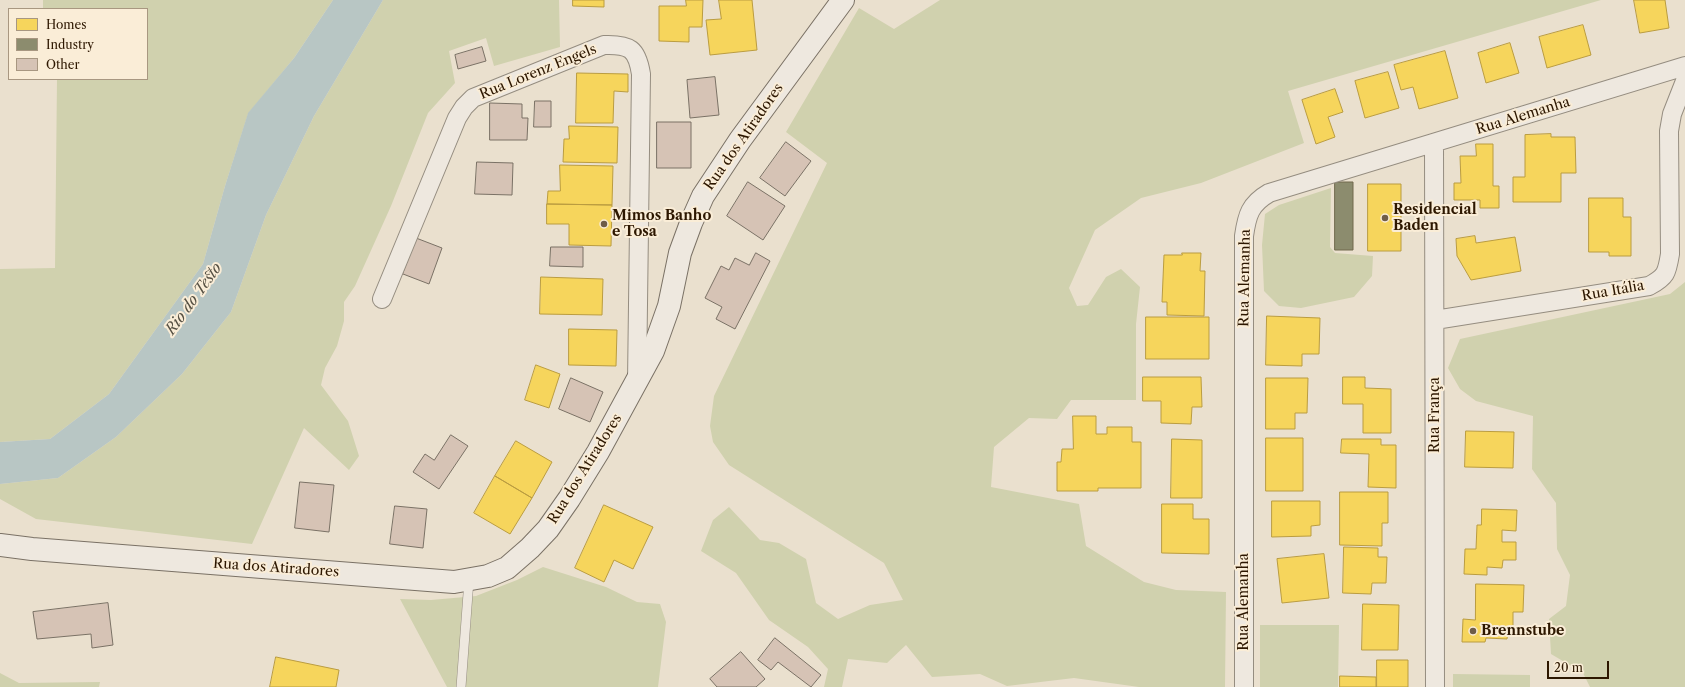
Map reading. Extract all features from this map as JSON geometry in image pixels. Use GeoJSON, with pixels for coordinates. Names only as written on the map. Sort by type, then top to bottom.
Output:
{"type":"FeatureCollection","features":[{"type":"Feature","properties":{"kind":"street","name":"Rua dos Atiradores"},"geometry":{"type":"LineString","coordinates":[[0,545],[32,549],[429,581],[454,582],[469,580],[488,576],[507,568],[530,548],[548,528],[598,452],[637,382],[662,330],[669,306],[680,253],[691,223],[704,196],[740,140],[843,0]]}},
{"type":"Feature","properties":{"kind":"street","name":"Rua Lorenz Engels"},"geometry":{"type":"LineString","coordinates":[[382,299],[456,118],[464,107],[473,98],[604,45],[618,44],[632,50],[638,59],[641,74],[637,382]]}},
{"type":"Feature","properties":{"kind":"street","name":"Rua Alemanha"},"geometry":{"type":"LineString","coordinates":[[1244,687],[1244,236],[1246,221],[1258,199],[1269,193],[1685,66]]}},
{"type":"Feature","properties":{"kind":"street","name":"Rua Itália"},"geometry":{"type":"LineString","coordinates":[[1434,320],[1649,286],[1662,279],[1668,268],[1670,254],[1669,131],[1672,114],[1685,81]]}},
{"type":"Feature","properties":{"kind":"street","name":"Rua França"},"geometry":{"type":"LineString","coordinates":[[1434,142],[1435,687]]}},
{"type":"Feature","properties":{"kind":"lane"},"geometry":{"type":"LineString","coordinates":[[461,687],[469,580]]}},
{"type":"Feature","properties":{"kind":"green space"},"geometry":{"type":"Polygon","coordinates":[[[43,0],[333,0],[294,58],[248,114],[225,186],[203,264],[109,394],[50,439],[0,442],[0,269],[55,268],[57,80],[148,80],[148,8],[43,8],[43,0]]]}},
{"type":"Feature","properties":{"kind":"green space"},"geometry":{"type":"Polygon","coordinates":[[[383,0],[559,0],[560,47],[494,66],[486,38],[449,51],[455,83],[428,113],[391,206],[355,286],[344,302],[344,321],[337,346],[325,368],[321,385],[348,421],[359,456],[349,470],[304,428],[252,544],[36,519],[0,499],[0,484],[58,478],[116,437],[182,374],[231,312],[266,215],[314,116],[383,0]]]}},
{"type":"Feature","properties":{"kind":"green space"},"geometry":{"type":"Polygon","coordinates":[[[940,0],[1601,0],[1288,91],[1304,143],[1201,183],[1141,198],[1095,230],[1069,288],[1077,306],[1088,305],[1106,277],[1121,269],[1140,287],[1136,324],[1136,400],[1071,400],[1057,419],[1029,418],[994,447],[991,487],[1079,504],[1086,546],[1144,582],[1176,590],[1226,592],[1225,687],[1139,687],[1074,678],[1007,686],[980,674],[932,677],[906,645],[887,663],[848,659],[842,687],[824,687],[828,669],[808,647],[769,620],[736,573],[701,551],[713,520],[729,507],[760,540],[779,543],[806,559],[816,603],[838,619],[870,605],[903,600],[884,563],[729,465],[713,442],[710,426],[714,396],[827,163],[786,132],[859,8],[894,29],[940,0]]]}},
{"type":"Feature","properties":{"kind":"green space"},"geometry":{"type":"Polygon","coordinates":[[[1331,188],[1330,247],[1335,253],[1373,256],[1372,276],[1354,297],[1301,308],[1279,306],[1264,291],[1262,245],[1265,214],[1279,205],[1331,188]]]}},
{"type":"Feature","properties":{"kind":"green space"},"geometry":{"type":"Polygon","coordinates":[[[1685,282],[1685,687],[1590,687],[1583,673],[1551,654],[1549,619],[1566,606],[1570,575],[1557,549],[1556,503],[1532,469],[1533,416],[1476,401],[1460,389],[1448,368],[1460,339],[1670,294],[1685,282]]]}},
{"type":"Feature","properties":{"kind":"green space"},"geometry":{"type":"Polygon","coordinates":[[[543,567],[606,587],[637,602],[660,604],[666,622],[658,687],[447,687],[400,599],[431,600],[476,596],[517,580],[543,567]]]}},
{"type":"Feature","properties":{"kind":"green space"},"geometry":{"type":"Polygon","coordinates":[[[1260,625],[1339,625],[1338,687],[1260,687],[1260,625]]]}},
{"type":"Feature","properties":{"kind":"green space"},"geometry":{"type":"Polygon","coordinates":[[[0,673],[19,683],[100,682],[99,687],[0,687],[0,673]]]}},
{"type":"Feature","properties":{"kind":"green space"},"geometry":{"type":"Polygon","coordinates":[[[1453,674],[1530,675],[1530,687],[1453,687],[1453,674]]]}},
{"type":"Feature","properties":{"kind":"water","name":"Rio do Testo"},"geometry":{"type":"Polygon","coordinates":[[[333,0],[383,0],[314,116],[266,215],[231,312],[182,374],[116,437],[58,478],[0,484],[0,442],[50,439],[109,394],[203,264],[248,113],[294,58],[333,0]]]}},
{"type":"Feature","properties":{"kind":"building: Homes"},"geometry":{"type":"Polygon","coordinates":[[[573,0],[604,0],[604,7],[573,6],[573,0]]]}},
{"type":"Feature","properties":{"kind":"building: Homes"},"geometry":{"type":"Polygon","coordinates":[[[686,0],[703,0],[702,27],[689,27],[689,42],[659,41],[659,6],[686,6],[686,0]]]}},
{"type":"Feature","properties":{"kind":"building: Homes"},"geometry":{"type":"Polygon","coordinates":[[[719,0],[752,0],[757,50],[710,55],[706,20],[721,19],[719,0]]]}},
{"type":"Feature","properties":{"kind":"building: Homes"},"geometry":{"type":"Polygon","coordinates":[[[1634,0],[1665,0],[1669,28],[1640,33],[1634,0]]]}},
{"type":"Feature","properties":{"kind":"building: Homes"},"geometry":{"type":"Polygon","coordinates":[[[1583,25],[1591,55],[1547,68],[1539,37],[1583,25]]]}},
{"type":"Feature","properties":{"kind":"building: Homes"},"geometry":{"type":"Polygon","coordinates":[[[1510,43],[1519,73],[1486,83],[1478,53],[1510,43]]]}},
{"type":"Feature","properties":{"kind":"building: Homes"},"geometry":{"type":"Polygon","coordinates":[[[1445,51],[1458,98],[1419,109],[1413,87],[1401,90],[1394,65],[1445,51]]]}},
{"type":"Feature","properties":{"kind":"building: Homes"},"geometry":{"type":"Polygon","coordinates":[[[1388,72],[1399,108],[1365,118],[1355,81],[1388,72]]]}},
{"type":"Feature","properties":{"kind":"building: Homes"},"geometry":{"type":"Polygon","coordinates":[[[577,73],[628,74],[628,92],[614,91],[613,123],[576,123],[577,73]]]}},
{"type":"Feature","properties":{"kind":"building: Homes"},"geometry":{"type":"Polygon","coordinates":[[[1335,89],[1343,112],[1328,117],[1335,137],[1316,144],[1302,100],[1335,89]]]}},
{"type":"Feature","properties":{"kind":"building: Homes"},"geometry":{"type":"Polygon","coordinates":[[[569,126],[618,127],[617,163],[563,162],[564,139],[569,139],[569,126]]]}},
{"type":"Feature","properties":{"kind":"building: Homes"},"geometry":{"type":"Polygon","coordinates":[[[1551,134],[1551,137],[1575,137],[1576,173],[1561,173],[1561,202],[1513,202],[1513,177],[1525,177],[1525,135],[1551,134]]]}},
{"type":"Feature","properties":{"kind":"building: Homes"},"geometry":{"type":"Polygon","coordinates":[[[1476,144],[1493,144],[1493,186],[1499,186],[1499,208],[1480,208],[1480,200],[1454,200],[1454,183],[1461,183],[1460,156],[1476,156],[1476,144]]]}},
{"type":"Feature","properties":{"kind":"building: Homes"},"geometry":{"type":"Polygon","coordinates":[[[560,165],[613,166],[612,205],[547,204],[548,191],[560,191],[560,165]]]}},
{"type":"Feature","properties":{"kind":"building: Homes","name":"Residencial Baden"},"geometry":{"type":"Polygon","coordinates":[[[1368,184],[1401,184],[1401,251],[1368,251],[1368,184]]]}},
{"type":"Feature","properties":{"kind":"building: Homes"},"geometry":{"type":"Polygon","coordinates":[[[1589,198],[1623,198],[1623,217],[1631,217],[1631,256],[1609,256],[1609,252],[1589,252],[1589,198]]]}},
{"type":"Feature","properties":{"kind":"building: Homes"},"geometry":{"type":"Polygon","coordinates":[[[547,204],[612,205],[611,246],[569,245],[569,224],[547,224],[547,204]]]}},
{"type":"Feature","properties":{"kind":"building: Homes"},"geometry":{"type":"Polygon","coordinates":[[[1475,236],[1476,243],[1515,237],[1521,271],[1471,280],[1457,256],[1456,239],[1475,236]]]}},
{"type":"Feature","properties":{"kind":"building: Homes"},"geometry":{"type":"Polygon","coordinates":[[[1182,253],[1201,253],[1200,271],[1205,271],[1204,316],[1167,315],[1167,302],[1162,302],[1164,255],[1182,255],[1182,253]]]}},
{"type":"Feature","properties":{"kind":"building: Homes"},"geometry":{"type":"Polygon","coordinates":[[[541,277],[603,279],[602,315],[540,314],[541,277]]]}},
{"type":"Feature","properties":{"kind":"building: Homes"},"geometry":{"type":"Polygon","coordinates":[[[1267,316],[1320,318],[1319,354],[1302,354],[1302,366],[1266,365],[1267,316]]]}},
{"type":"Feature","properties":{"kind":"building: Homes"},"geometry":{"type":"Polygon","coordinates":[[[1146,317],[1209,317],[1209,359],[1146,359],[1146,317]]]}},
{"type":"Feature","properties":{"kind":"building: Homes"},"geometry":{"type":"Polygon","coordinates":[[[569,329],[617,330],[616,366],[569,365],[569,329]]]}},
{"type":"Feature","properties":{"kind":"building: Homes"},"geometry":{"type":"Polygon","coordinates":[[[536,365],[560,374],[549,408],[525,400],[536,365]]]}},
{"type":"Feature","properties":{"kind":"building: Homes"},"geometry":{"type":"Polygon","coordinates":[[[1143,377],[1201,377],[1202,407],[1192,407],[1191,424],[1161,423],[1161,401],[1143,401],[1143,377]]]}},
{"type":"Feature","properties":{"kind":"building: Homes"},"geometry":{"type":"Polygon","coordinates":[[[1343,377],[1365,377],[1365,388],[1391,389],[1391,433],[1363,433],[1363,404],[1343,404],[1343,377]]]}},
{"type":"Feature","properties":{"kind":"building: Homes"},"geometry":{"type":"Polygon","coordinates":[[[1266,378],[1308,378],[1307,413],[1295,413],[1295,429],[1266,429],[1266,378]]]}},
{"type":"Feature","properties":{"kind":"building: Homes"},"geometry":{"type":"Polygon","coordinates":[[[1073,416],[1096,416],[1096,434],[1107,434],[1107,427],[1132,427],[1132,442],[1141,442],[1141,488],[1098,488],[1098,491],[1057,491],[1057,462],[1061,462],[1062,449],[1073,449],[1073,416]]]}},
{"type":"Feature","properties":{"kind":"building: Homes"},"geometry":{"type":"Polygon","coordinates":[[[1466,431],[1514,432],[1513,468],[1465,467],[1466,431]]]}},
{"type":"Feature","properties":{"kind":"building: Homes"},"geometry":{"type":"Polygon","coordinates":[[[1266,438],[1303,438],[1303,491],[1266,491],[1266,438]]]}},
{"type":"Feature","properties":{"kind":"building: Homes"},"geometry":{"type":"Polygon","coordinates":[[[1172,439],[1202,440],[1202,498],[1171,498],[1172,439]]]}},
{"type":"Feature","properties":{"kind":"building: Homes"},"geometry":{"type":"Polygon","coordinates":[[[1342,439],[1381,439],[1381,445],[1396,445],[1396,488],[1368,487],[1369,454],[1341,453],[1342,439]]]}},
{"type":"Feature","properties":{"kind":"building: Homes"},"geometry":{"type":"Polygon","coordinates":[[[516,441],[552,462],[532,498],[495,476],[516,441]]]}},
{"type":"Feature","properties":{"kind":"building: Homes"},"geometry":{"type":"Polygon","coordinates":[[[495,476],[532,498],[510,534],[474,513],[495,476]]]}},
{"type":"Feature","properties":{"kind":"building: Homes"},"geometry":{"type":"Polygon","coordinates":[[[1340,492],[1388,492],[1388,523],[1382,523],[1382,546],[1340,545],[1340,492]]]}},
{"type":"Feature","properties":{"kind":"building: Homes"},"geometry":{"type":"Polygon","coordinates":[[[1272,501],[1320,501],[1320,525],[1311,526],[1311,536],[1272,537],[1272,501]]]}},
{"type":"Feature","properties":{"kind":"building: Homes"},"geometry":{"type":"Polygon","coordinates":[[[1162,504],[1193,504],[1193,519],[1209,519],[1209,554],[1162,553],[1162,504]]]}},
{"type":"Feature","properties":{"kind":"building: Homes"},"geometry":{"type":"Polygon","coordinates":[[[604,505],[653,527],[633,569],[614,560],[604,582],[575,568],[604,505]]]}},
{"type":"Feature","properties":{"kind":"building: Homes"},"geometry":{"type":"Polygon","coordinates":[[[1482,509],[1517,510],[1516,531],[1502,530],[1502,542],[1516,542],[1516,560],[1503,560],[1502,568],[1487,567],[1487,575],[1464,574],[1465,549],[1476,549],[1477,525],[1481,525],[1482,509]]]}},
{"type":"Feature","properties":{"kind":"building: Homes"},"geometry":{"type":"Polygon","coordinates":[[[1344,547],[1378,548],[1378,557],[1387,557],[1386,583],[1372,583],[1371,594],[1343,593],[1344,547]]]}},
{"type":"Feature","properties":{"kind":"building: Homes"},"geometry":{"type":"Polygon","coordinates":[[[1324,554],[1329,598],[1282,603],[1277,559],[1324,554]]]}},
{"type":"Feature","properties":{"kind":"building: Homes"},"geometry":{"type":"Polygon","coordinates":[[[1476,584],[1524,585],[1523,612],[1513,612],[1513,632],[1508,632],[1507,639],[1486,638],[1485,642],[1462,642],[1463,619],[1475,620],[1476,584]]]}},
{"type":"Feature","properties":{"kind":"building: Homes"},"geometry":{"type":"Polygon","coordinates":[[[1363,604],[1399,605],[1398,650],[1362,650],[1363,604]]]}},
{"type":"Feature","properties":{"kind":"building: Homes"},"geometry":{"type":"Polygon","coordinates":[[[276,657],[339,670],[336,687],[270,687],[276,657]]]}},
{"type":"Feature","properties":{"kind":"building: Homes"},"geometry":{"type":"Polygon","coordinates":[[[1377,660],[1408,660],[1408,687],[1377,687],[1377,660]]]}},
{"type":"Feature","properties":{"kind":"building: Homes"},"geometry":{"type":"Polygon","coordinates":[[[1340,676],[1376,677],[1376,687],[1340,687],[1340,676]]]}},
{"type":"Feature","properties":{"kind":"building: Industry"},"geometry":{"type":"Polygon","coordinates":[[[1335,182],[1353,182],[1353,250],[1335,250],[1335,182]]]}},
{"type":"Feature","properties":{"kind":"building: Other"},"geometry":{"type":"Polygon","coordinates":[[[482,47],[486,61],[458,69],[455,55],[482,47]]]}},
{"type":"Feature","properties":{"kind":"building: Other"},"geometry":{"type":"Polygon","coordinates":[[[715,77],[719,115],[690,118],[687,80],[715,77]]]}},
{"type":"Feature","properties":{"kind":"building: Other"},"geometry":{"type":"Polygon","coordinates":[[[535,101],[551,101],[551,127],[534,127],[535,101]]]}},
{"type":"Feature","properties":{"kind":"building: Other"},"geometry":{"type":"Polygon","coordinates":[[[490,103],[522,104],[522,118],[528,118],[527,140],[490,140],[490,103]]]}},
{"type":"Feature","properties":{"kind":"building: Other"},"geometry":{"type":"Polygon","coordinates":[[[657,122],[691,122],[691,168],[657,168],[657,122]]]}},
{"type":"Feature","properties":{"kind":"building: Other"},"geometry":{"type":"Polygon","coordinates":[[[786,142],[811,161],[785,196],[760,178],[786,142]]]}},
{"type":"Feature","properties":{"kind":"building: Other"},"geometry":{"type":"Polygon","coordinates":[[[477,162],[513,163],[512,195],[475,194],[477,162]]]}},
{"type":"Feature","properties":{"kind":"building: Other"},"geometry":{"type":"Polygon","coordinates":[[[748,182],[785,206],[763,240],[727,216],[748,182]]]}},
{"type":"Feature","properties":{"kind":"building: Other"},"geometry":{"type":"Polygon","coordinates":[[[416,238],[442,248],[429,284],[403,274],[416,238]]]}},
{"type":"Feature","properties":{"kind":"building: Other"},"geometry":{"type":"Polygon","coordinates":[[[551,247],[583,247],[583,267],[550,266],[551,247]]]}},
{"type":"Feature","properties":{"kind":"building: Other"},"geometry":{"type":"Polygon","coordinates":[[[756,253],[770,261],[735,329],[716,319],[722,307],[705,298],[721,266],[729,270],[735,258],[749,265],[756,253]]]}},
{"type":"Feature","properties":{"kind":"building: Other"},"geometry":{"type":"Polygon","coordinates":[[[571,378],[603,392],[590,422],[559,409],[571,378]]]}},
{"type":"Feature","properties":{"kind":"building: Other"},"geometry":{"type":"Polygon","coordinates":[[[451,435],[468,446],[439,489],[413,472],[425,454],[434,460],[451,435]]]}},
{"type":"Feature","properties":{"kind":"building: Other"},"geometry":{"type":"Polygon","coordinates":[[[300,482],[334,485],[329,532],[295,528],[300,482]]]}},
{"type":"Feature","properties":{"kind":"building: Other"},"geometry":{"type":"Polygon","coordinates":[[[395,506],[427,509],[423,548],[390,544],[395,506]]]}},
{"type":"Feature","properties":{"kind":"building: Other"},"geometry":{"type":"Polygon","coordinates":[[[108,603],[113,645],[92,648],[91,634],[37,639],[33,612],[108,603]]]}},
{"type":"Feature","properties":{"kind":"building: Other"},"geometry":{"type":"Polygon","coordinates":[[[775,638],[821,675],[811,687],[778,662],[771,670],[758,660],[775,638]]]}},
{"type":"Feature","properties":{"kind":"building: Other"},"geometry":{"type":"Polygon","coordinates":[[[741,652],[765,679],[756,687],[717,687],[710,679],[741,652]]]}},
{"type":"Feature","properties":{"kind":"place","name":"Residencial Baden"},"geometry":{"type":"Point","coordinates":[1385,218]}},
{"type":"Feature","properties":{"kind":"place","name":"Mimos Banho e Tosa"},"geometry":{"type":"Point","coordinates":[604,224]}},
{"type":"Feature","properties":{"kind":"place","name":"Brennstube"},"geometry":{"type":"Point","coordinates":[1473,631]}}]}
